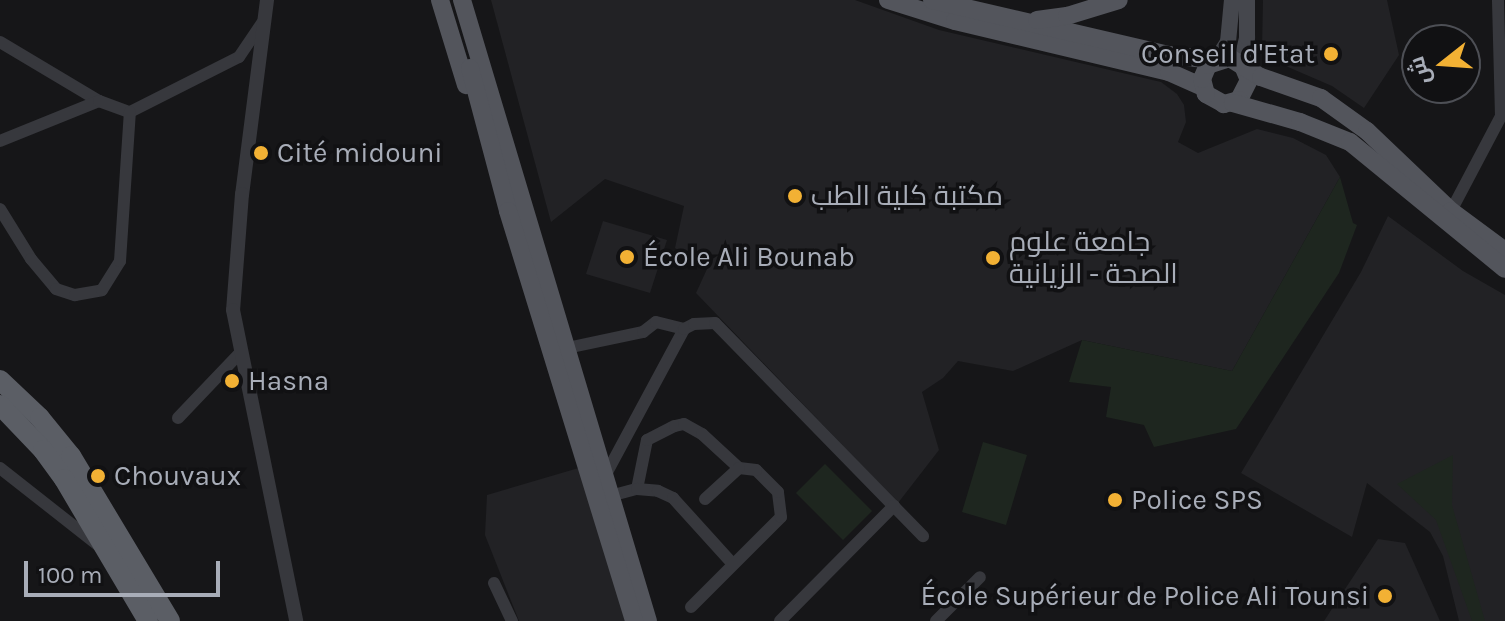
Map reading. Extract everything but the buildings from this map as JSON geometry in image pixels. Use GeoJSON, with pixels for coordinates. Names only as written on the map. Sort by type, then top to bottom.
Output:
{"type":"FeatureCollection","features":[{"type":"Feature","properties":{"kind":"highway"},"geometry":{"type":"LineString","coordinates":[[0,380],[40,418],[71,456],[170,621]]}},
{"type":"Feature","properties":{"kind":"highway"},"geometry":{"type":"LineString","coordinates":[[0,405],[43,450],[148,621]]}},
{"type":"Feature","properties":{"kind":"main road"},"geometry":{"type":"LineString","coordinates":[[440,0],[463,77],[492,123]]}},
{"type":"Feature","properties":{"kind":"main road"},"geometry":{"type":"LineString","coordinates":[[452,0],[567,348],[648,621]]}},
{"type":"Feature","properties":{"kind":"main road"},"geometry":{"type":"LineString","coordinates":[[462,0],[492,123],[634,621]]}},
{"type":"Feature","properties":{"kind":"main road"},"geometry":{"type":"LineString","coordinates":[[473,0],[492,123]]}},
{"type":"Feature","properties":{"kind":"main road"},"geometry":{"type":"LineString","coordinates":[[888,0],[955,21],[1169,72],[1203,87],[1217,103],[1233,103],[1300,122]]}},
{"type":"Feature","properties":{"kind":"main road"},"geometry":{"type":"LineString","coordinates":[[932,0],[1169,55],[1216,60],[1230,58],[1261,77],[1309,93],[1367,131],[1451,211],[1505,251]]}},
{"type":"Feature","properties":{"kind":"main road"},"geometry":{"type":"LineString","coordinates":[[1020,22],[1067,16],[1119,0]]}},
{"type":"Feature","properties":{"kind":"main road"},"geometry":{"type":"LineString","coordinates":[[1203,87],[1204,72],[1228,42],[1232,0]]}},
{"type":"Feature","properties":{"kind":"main road"},"geometry":{"type":"LineString","coordinates":[[1233,103],[1248,87],[1242,65],[1247,37],[1247,0]]}},
{"type":"Feature","properties":{"kind":"main road"},"geometry":{"type":"LineString","coordinates":[[1309,93],[1285,92],[1276,100],[1281,112],[1350,142],[1505,269]]}},
{"type":"Feature","properties":{"kind":"street"},"geometry":{"type":"LineString","coordinates":[[0,42],[99,101],[130,112],[239,57],[260,29],[266,0]]}},
{"type":"Feature","properties":{"kind":"street"},"geometry":{"type":"LineString","coordinates":[[266,0],[242,194],[233,310],[296,621]]}},
{"type":"Feature","properties":{"kind":"street"},"geometry":{"type":"LineString","coordinates":[[1451,211],[1503,113],[1498,0]]}},
{"type":"Feature","properties":{"kind":"street"},"geometry":{"type":"LineString","coordinates":[[0,141],[99,101]]}},
{"type":"Feature","properties":{"kind":"street"},"geometry":{"type":"LineString","coordinates":[[0,209],[31,259],[56,289],[75,295],[102,290],[120,261],[130,112]]}},
{"type":"Feature","properties":{"kind":"street"},"geometry":{"type":"LineString","coordinates":[[567,348],[643,332],[656,322],[684,329]]}},
{"type":"Feature","properties":{"kind":"street"},"geometry":{"type":"LineString","coordinates":[[605,476],[684,329],[694,324],[715,323],[923,536]]}},
{"type":"Feature","properties":{"kind":"street"},"geometry":{"type":"LineString","coordinates":[[178,418],[240,353]]}},
{"type":"Feature","properties":{"kind":"street"},"geometry":{"type":"LineString","coordinates":[[637,489],[647,440],[684,424],[702,434],[739,468],[756,470],[778,492],[781,517],[691,607]]}},
{"type":"Feature","properties":{"kind":"street"},"geometry":{"type":"LineString","coordinates":[[0,468],[107,551]]}},
{"type":"Feature","properties":{"kind":"street"},"geometry":{"type":"LineString","coordinates":[[705,499],[739,468]]}},
{"type":"Feature","properties":{"kind":"street"},"geometry":{"type":"LineString","coordinates":[[610,496],[637,489],[658,491],[673,498],[732,563]]}},
{"type":"Feature","properties":{"kind":"street"},"geometry":{"type":"LineString","coordinates":[[780,621],[894,506]]}},
{"type":"Feature","properties":{"kind":"street"},"geometry":{"type":"LineString","coordinates":[[936,621],[980,577]]}},
{"type":"Feature","properties":{"kind":"street"},"geometry":{"type":"LineString","coordinates":[[494,583],[512,621]]}},
{"type":"Feature","properties":{"kind":"street"},"geometry":{"type":"LineString","coordinates":[[790,610],[801,621]]}},
{"type":"Feature","properties":{"kind":"shaded area","name":"جامعة علوم الصحة - الزيانية"},"geometry":{"type":"Polygon","coordinates":[[[491,0],[855,0],[939,30],[1161,82],[1177,94],[1184,105],[1186,122],[1178,142],[1198,153],[1257,129],[1293,138],[1326,155],[1340,177],[1232,371],[1082,340],[1013,371],[958,361],[943,378],[922,392],[939,450],[898,503],[696,293],[707,269],[675,248],[684,206],[605,179],[551,222],[491,0]]]}},
{"type":"Feature","properties":{"kind":"shaded area","name":"Conseil d'Etat"},"geometry":{"type":"Polygon","coordinates":[[[1263,0],[1387,0],[1399,55],[1364,108],[1332,86],[1267,58],[1262,48],[1263,0]]]}},
{"type":"Feature","properties":{"kind":"shaded area"},"geometry":{"type":"Polygon","coordinates":[[[1340,177],[1353,223],[1357,225],[1339,273],[1236,429],[1154,447],[1144,425],[1106,417],[1111,387],[1069,382],[1082,340],[1232,371],[1340,177]]]}},
{"type":"Feature","properties":{"kind":"shaded area"},"geometry":{"type":"Polygon","coordinates":[[[1388,216],[1463,271],[1505,295],[1505,621],[1459,621],[1443,556],[1430,532],[1367,483],[1352,537],[1241,473],[1361,272],[1388,216]]]}},
{"type":"Feature","properties":{"kind":"shaded area","name":"École Ali Bounab"},"geometry":{"type":"Polygon","coordinates":[[[603,221],[667,240],[650,293],[586,274],[603,221]]]}},
{"type":"Feature","properties":{"kind":"shaded area"},"geometry":{"type":"Polygon","coordinates":[[[983,442],[1027,455],[1006,525],[962,512],[983,442]]]}},
{"type":"Feature","properties":{"kind":"shaded area"},"geometry":{"type":"Polygon","coordinates":[[[1453,455],[1452,505],[1485,621],[1472,621],[1436,520],[1397,484],[1453,455]]]}},
{"type":"Feature","properties":{"kind":"shaded area"},"geometry":{"type":"Polygon","coordinates":[[[825,464],[872,511],[843,540],[796,493],[825,464]]]}},
{"type":"Feature","properties":{"kind":"shaded area"},"geometry":{"type":"Polygon","coordinates":[[[582,467],[626,621],[519,621],[485,535],[487,495],[582,467]]]}},
{"type":"Feature","properties":{"kind":"shaded area","name":"École Supérieur de Police Ali Tounsi"},"geometry":{"type":"Polygon","coordinates":[[[1378,539],[1405,543],[1440,621],[1324,621],[1378,539]]]}},
{"type":"Feature","properties":{"kind":"place","name":"Conseil d'Etat"},"geometry":{"type":"Point","coordinates":[1331,54]}},
{"type":"Feature","properties":{"kind":"place","name":"Cité midouni"},"geometry":{"type":"Point","coordinates":[261,153]}},
{"type":"Feature","properties":{"kind":"place","name":"مكتبة كلية الطب"},"geometry":{"type":"Point","coordinates":[795,196]}},
{"type":"Feature","properties":{"kind":"place","name":"École Ali Bounab"},"geometry":{"type":"Point","coordinates":[627,257]}},
{"type":"Feature","properties":{"kind":"place","name":"جامعة علوم الصحة - الزيانية"},"geometry":{"type":"Point","coordinates":[993,258]}},
{"type":"Feature","properties":{"kind":"place","name":"Hasna"},"geometry":{"type":"Point","coordinates":[232,381]}},
{"type":"Feature","properties":{"kind":"place","name":"Chouvaux"},"geometry":{"type":"Point","coordinates":[98,476]}},
{"type":"Feature","properties":{"kind":"place","name":"Police SPS"},"geometry":{"type":"Point","coordinates":[1115,500]}},
{"type":"Feature","properties":{"kind":"place","name":"École Supérieur de Police Ali Tounsi"},"geometry":{"type":"Point","coordinates":[1385,596]}}]}
